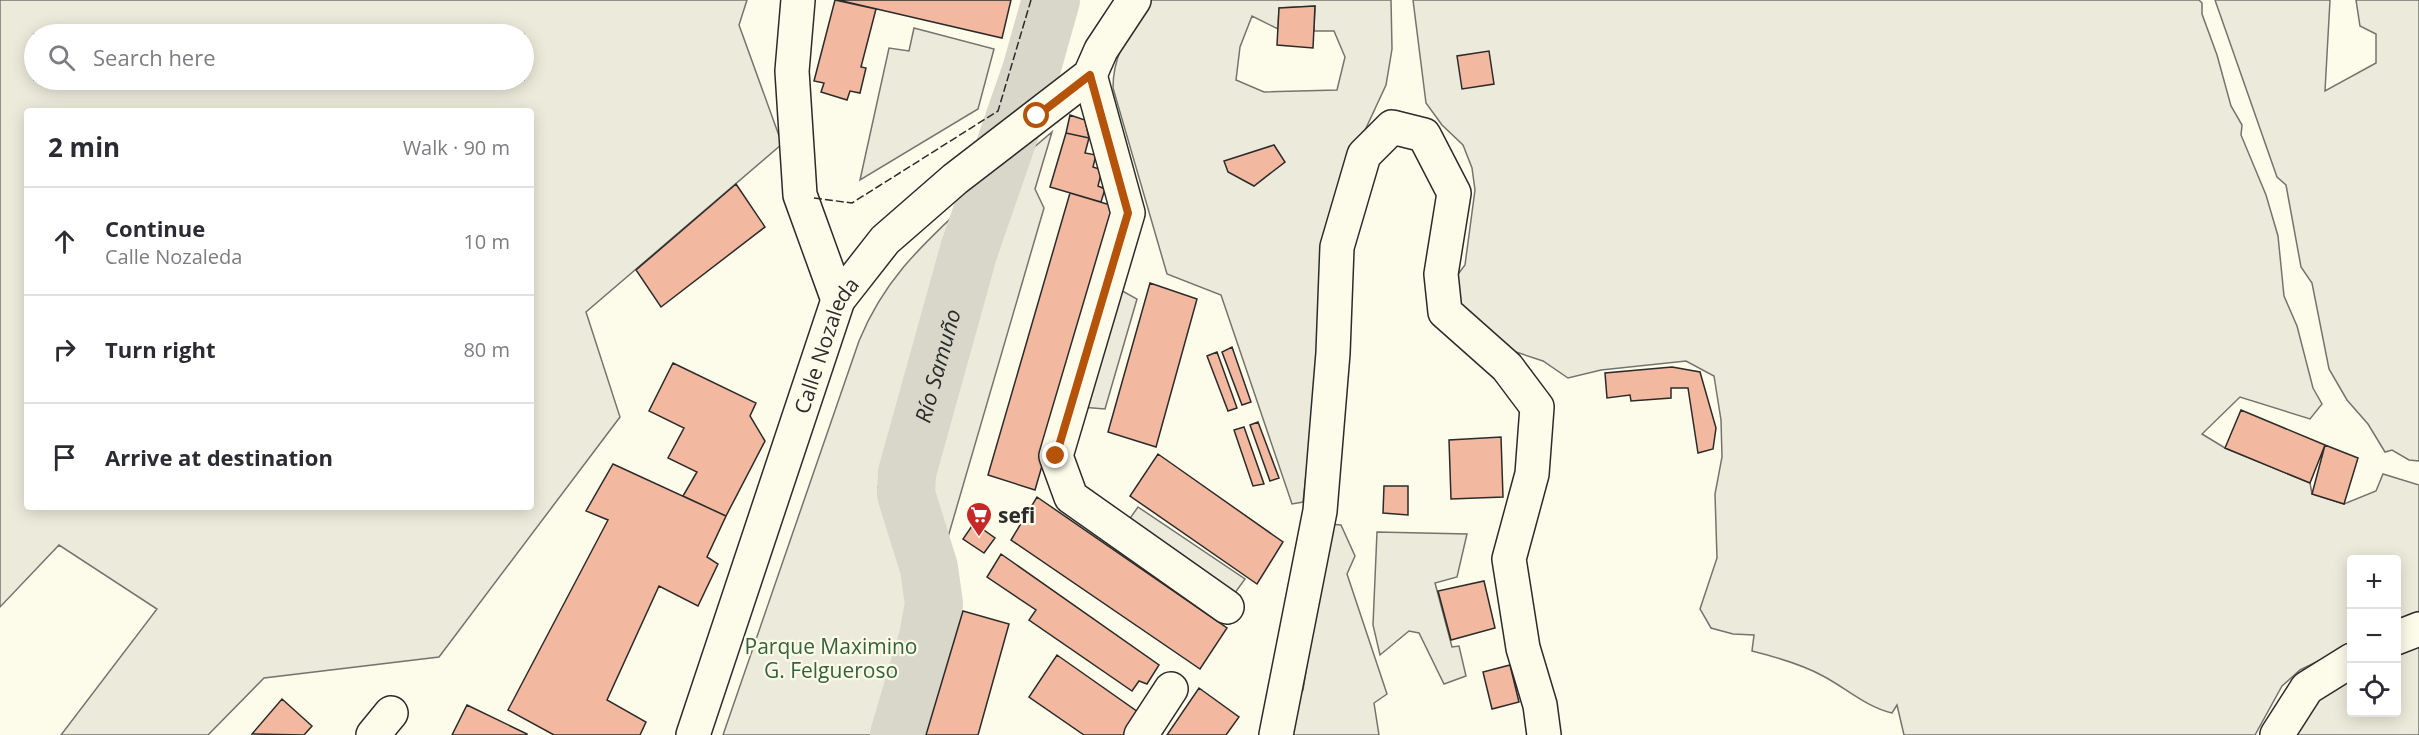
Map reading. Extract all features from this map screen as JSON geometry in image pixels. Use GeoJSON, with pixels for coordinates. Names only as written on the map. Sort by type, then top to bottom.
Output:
{"type":"FeatureCollection","features":[{"type":"Feature","properties":{"kind":"street"},"geometry":{"type":"LineString","coordinates":[[798,0],[792,70],[800,195],[838,300]]}},
{"type":"Feature","properties":{"kind":"street","name":"Calle Nozaleda"},"geometry":{"type":"LineString","coordinates":[[693,735],[838,300],[885,240],[974,164],[1037,116],[1096,63],[1134,0]]}},
{"type":"Feature","properties":{"kind":"street"},"geometry":{"type":"LineString","coordinates":[[1096,63],[1128,213],[1056,456],[1071,497],[1227,607]]}},
{"type":"Feature","properties":{"kind":"street"},"geometry":{"type":"LineString","coordinates":[[1276,735],[1320,510],[1333,353],[1337,247],[1364,155],[1392,128],[1424,135],[1454,193],[1441,274],[1445,312],[1507,367],[1537,407],[1532,474],[1509,559],[1523,648],[1540,705],[1544,735]]}},
{"type":"Feature","properties":{"kind":"street"},"geometry":{"type":"LineString","coordinates":[[2401,636],[2419,629]]}},
{"type":"Feature","properties":{"kind":"street"},"geometry":{"type":"LineString","coordinates":[[2277,735],[2307,688],[2347,663]]}},
{"type":"Feature","properties":{"kind":"street"},"geometry":{"type":"LineString","coordinates":[[1141,735],[1171,689]]}},
{"type":"Feature","properties":{"kind":"street"},"geometry":{"type":"LineString","coordinates":[[373,735],[391,713],[379,735]]}},
{"type":"Feature","properties":{"kind":"green space"},"geometry":{"type":"Polygon","coordinates":[[[0,0],[747,0],[739,25],[782,144],[586,312],[620,417],[439,657],[264,678],[208,735],[61,735],[157,609],[59,545],[0,607],[0,0]]]}},
{"type":"Feature","properties":{"kind":"green space"},"geometry":{"type":"Polygon","coordinates":[[[1149,0],[1391,0],[1392,49],[1386,85],[1354,154],[1317,379],[1303,502],[1292,504],[1221,295],[1167,274],[1113,88],[1116,63],[1120,52],[1149,0]],[[1315,6],[1279,8],[1278,29],[1252,16],[1240,47],[1236,80],[1264,92],[1337,90],[1345,57],[1334,31],[1314,31],[1315,6]]]}},
{"type":"Feature","properties":{"kind":"green space"},"geometry":{"type":"Polygon","coordinates":[[[1413,0],[2199,0],[2202,3],[2202,14],[2217,55],[2231,106],[2242,125],[2241,135],[2266,195],[2278,236],[2284,296],[2297,326],[2313,388],[2322,404],[2310,419],[2240,397],[2202,434],[2225,448],[2310,483],[2312,494],[2344,504],[2376,491],[2383,474],[2419,485],[2419,611],[2401,620],[2401,555],[2347,555],[2347,647],[2300,670],[2282,686],[2255,735],[1904,735],[1897,705],[1892,713],[1883,710],[1815,672],[1788,661],[1752,651],[1754,635],[1733,634],[1711,628],[1700,609],[1717,558],[1715,494],[1722,457],[1721,420],[1714,376],[1686,361],[1601,370],[1568,378],[1543,361],[1495,345],[1461,315],[1453,281],[1465,265],[1475,190],[1472,168],[1463,145],[1442,125],[1426,103],[1413,0]]]}},
{"type":"Feature","properties":{"kind":"green space"},"geometry":{"type":"Polygon","coordinates":[[[2215,0],[2330,0],[2325,91],[2376,63],[2376,34],[2360,26],[2356,0],[2419,0],[2419,461],[2409,460],[2392,450],[2385,452],[2368,424],[2347,400],[2329,369],[2312,283],[2301,267],[2286,185],[2277,177],[2215,0]]]}},
{"type":"Feature","properties":{"kind":"green space"},"geometry":{"type":"Polygon","coordinates":[[[914,28],[994,49],[978,109],[860,180],[889,48],[909,51],[914,28]]]}},
{"type":"Feature","properties":{"kind":"green space"},"geometry":{"type":"Polygon","coordinates":[[[1052,132],[1035,189],[1044,208],[941,561],[907,485],[994,181],[1052,132]]]}},
{"type":"Feature","properties":{"kind":"green space","name":"Parque Maximino G. Felgueroso"},"geometry":{"type":"Polygon","coordinates":[[[967,203],[878,488],[921,574],[923,615],[888,735],[723,735],[859,341],[869,319],[905,266],[967,203]]]}},
{"type":"Feature","properties":{"kind":"green space"},"geometry":{"type":"Polygon","coordinates":[[[1329,524],[1341,525],[1355,556],[1347,574],[1387,694],[1374,703],[1379,735],[1289,735],[1294,706],[1303,690],[1329,524]]]}},
{"type":"Feature","properties":{"kind":"green space"},"geometry":{"type":"Polygon","coordinates":[[[1377,532],[1467,534],[1457,577],[1435,583],[1452,647],[1459,646],[1466,676],[1444,684],[1419,633],[1409,631],[1380,655],[1373,625],[1377,532]]]}},
{"type":"Feature","properties":{"kind":"green space"},"geometry":{"type":"Polygon","coordinates":[[[2419,644],[2419,735],[2292,735],[2317,701],[2347,679],[2347,717],[2401,717],[2401,651],[2419,644]]]}},
{"type":"Feature","properties":{"kind":"shaded area"},"geometry":{"type":"Polygon","coordinates":[[[1117,288],[1137,299],[1105,409],[1081,407],[1117,288]]]}},
{"type":"Feature","properties":{"kind":"shaded area"},"geometry":{"type":"Polygon","coordinates":[[[1138,507],[1245,579],[1232,597],[1126,524],[1138,507]]]}},
{"type":"Feature","properties":{"kind":"building"},"geometry":{"type":"Polygon","coordinates":[[[835,0],[876,9],[861,67],[866,68],[860,93],[850,91],[847,100],[821,92],[824,83],[814,81],[835,0]]]}},
{"type":"Feature","properties":{"kind":"building"},"geometry":{"type":"Polygon","coordinates":[[[838,0],[1011,0],[1002,38],[838,0]]]}},
{"type":"Feature","properties":{"kind":"building"},"geometry":{"type":"Polygon","coordinates":[[[1315,6],[1313,48],[1277,45],[1279,8],[1315,6]]]}},
{"type":"Feature","properties":{"kind":"building"},"geometry":{"type":"Polygon","coordinates":[[[1489,51],[1494,84],[1462,89],[1457,56],[1489,51]]]}},
{"type":"Feature","properties":{"kind":"building"},"geometry":{"type":"Polygon","coordinates":[[[1070,115],[1085,120],[1089,138],[1066,133],[1070,115]]]}},
{"type":"Feature","properties":{"kind":"building"},"geometry":{"type":"Polygon","coordinates":[[[1066,133],[1089,138],[1085,153],[1096,155],[1093,167],[1102,170],[1098,186],[1105,189],[1101,202],[1050,187],[1066,133]]]}},
{"type":"Feature","properties":{"kind":"building"},"geometry":{"type":"Polygon","coordinates":[[[1274,145],[1285,162],[1254,186],[1228,172],[1224,161],[1274,145]]]}},
{"type":"Feature","properties":{"kind":"building"},"geometry":{"type":"Polygon","coordinates":[[[736,184],[765,227],[661,307],[636,270],[736,184]]]}},
{"type":"Feature","properties":{"kind":"building"},"geometry":{"type":"Polygon","coordinates":[[[1070,193],[1117,207],[1035,490],[988,475],[1070,193]]]}},
{"type":"Feature","properties":{"kind":"building"},"geometry":{"type":"Polygon","coordinates":[[[1150,283],[1197,299],[1156,447],[1108,432],[1150,283]]]}},
{"type":"Feature","properties":{"kind":"building"},"geometry":{"type":"Polygon","coordinates":[[[1232,347],[1251,402],[1242,405],[1222,352],[1232,347]]]}},
{"type":"Feature","properties":{"kind":"building"},"geometry":{"type":"Polygon","coordinates":[[[1217,352],[1237,408],[1228,411],[1207,356],[1217,352]]]}},
{"type":"Feature","properties":{"kind":"building"},"geometry":{"type":"Polygon","coordinates":[[[673,363],[756,403],[750,416],[765,441],[726,516],[683,496],[697,472],[668,458],[684,428],[649,411],[673,363]]]}},
{"type":"Feature","properties":{"kind":"building"},"geometry":{"type":"Polygon","coordinates":[[[1672,367],[1700,372],[1716,428],[1713,449],[1698,453],[1688,388],[1671,388],[1671,398],[1631,401],[1630,395],[1607,398],[1605,373],[1672,367]]]}},
{"type":"Feature","properties":{"kind":"building"},"geometry":{"type":"Polygon","coordinates":[[[2241,410],[2325,445],[2310,483],[2225,448],[2241,410]]]}},
{"type":"Feature","properties":{"kind":"building"},"geometry":{"type":"Polygon","coordinates":[[[1258,422],[1279,478],[1270,481],[1250,425],[1258,422]]]}},
{"type":"Feature","properties":{"kind":"building"},"geometry":{"type":"Polygon","coordinates":[[[1244,427],[1264,484],[1253,486],[1234,430],[1244,427]]]}},
{"type":"Feature","properties":{"kind":"building"},"geometry":{"type":"Polygon","coordinates":[[[1501,437],[1503,497],[1451,499],[1449,440],[1501,437]]]}},
{"type":"Feature","properties":{"kind":"building"},"geometry":{"type":"Polygon","coordinates":[[[2325,445],[2358,458],[2344,504],[2312,494],[2325,445]]]}},
{"type":"Feature","properties":{"kind":"building"},"geometry":{"type":"Polygon","coordinates":[[[1158,454],[1283,542],[1257,584],[1130,496],[1158,454]]]}},
{"type":"Feature","properties":{"kind":"building"},"geometry":{"type":"Polygon","coordinates":[[[613,464],[726,516],[707,557],[718,564],[698,606],[659,586],[607,700],[646,722],[640,735],[554,735],[508,710],[608,520],[586,511],[613,464]]]}},
{"type":"Feature","properties":{"kind":"building"},"geometry":{"type":"Polygon","coordinates":[[[1384,486],[1408,486],[1408,515],[1383,513],[1384,486]]]}},
{"type":"Feature","properties":{"kind":"building"},"geometry":{"type":"Polygon","coordinates":[[[1037,497],[1227,628],[1200,669],[1011,540],[1037,497]]]}},
{"type":"Feature","properties":{"kind":"building","name":"sefi"},"geometry":{"type":"Polygon","coordinates":[[[974,523],[995,538],[984,553],[963,539],[974,523]]]}},
{"type":"Feature","properties":{"kind":"building"},"geometry":{"type":"Polygon","coordinates":[[[1001,554],[1159,665],[1147,684],[1139,681],[1132,691],[1029,620],[1036,610],[987,577],[1001,554]]]}},
{"type":"Feature","properties":{"kind":"building"},"geometry":{"type":"Polygon","coordinates":[[[1484,581],[1495,628],[1451,640],[1438,591],[1484,581]]]}},
{"type":"Feature","properties":{"kind":"building"},"geometry":{"type":"Polygon","coordinates":[[[963,611],[1009,624],[978,735],[926,735],[963,611]]]}},
{"type":"Feature","properties":{"kind":"building"},"geometry":{"type":"Polygon","coordinates":[[[1057,655],[1138,712],[1124,735],[1084,735],[1029,697],[1057,655]]]}},
{"type":"Feature","properties":{"kind":"building"},"geometry":{"type":"Polygon","coordinates":[[[1510,665],[1519,702],[1492,709],[1483,672],[1510,665]]]}},
{"type":"Feature","properties":{"kind":"building"},"geometry":{"type":"Polygon","coordinates":[[[1199,688],[1239,717],[1226,735],[1167,735],[1199,688]]]}},
{"type":"Feature","properties":{"kind":"building"},"geometry":{"type":"Polygon","coordinates":[[[282,699],[312,726],[304,735],[252,734],[282,699]]]}},
{"type":"Feature","properties":{"kind":"building"},"geometry":{"type":"Polygon","coordinates":[[[467,705],[527,734],[527,735],[452,735],[467,705]]]}},
{"type":"Feature","properties":{"kind":"waterway","name":"Río Samuño"},"geometry":{"type":"LineString","coordinates":[[899,735],[928,637],[934,604],[929,568],[906,494],[907,473],[969,250],[1031,71],[1051,0]]}},
{"type":"Feature","properties":{"kind":"fence"},"geometry":{"type":"LineString","coordinates":[[814,198],[852,203],[998,111],[1031,0]]}},
{"type":"Feature","properties":{"kind":"place","name":"sefi"},"geometry":{"type":"Point","coordinates":[979,538]}},
{"type":"Feature","properties":{"kind":"route"},"geometry":{"type":"LineString","coordinates":[[1037,116],[1090,75],[1128,213],[1056,456]]}}]}
